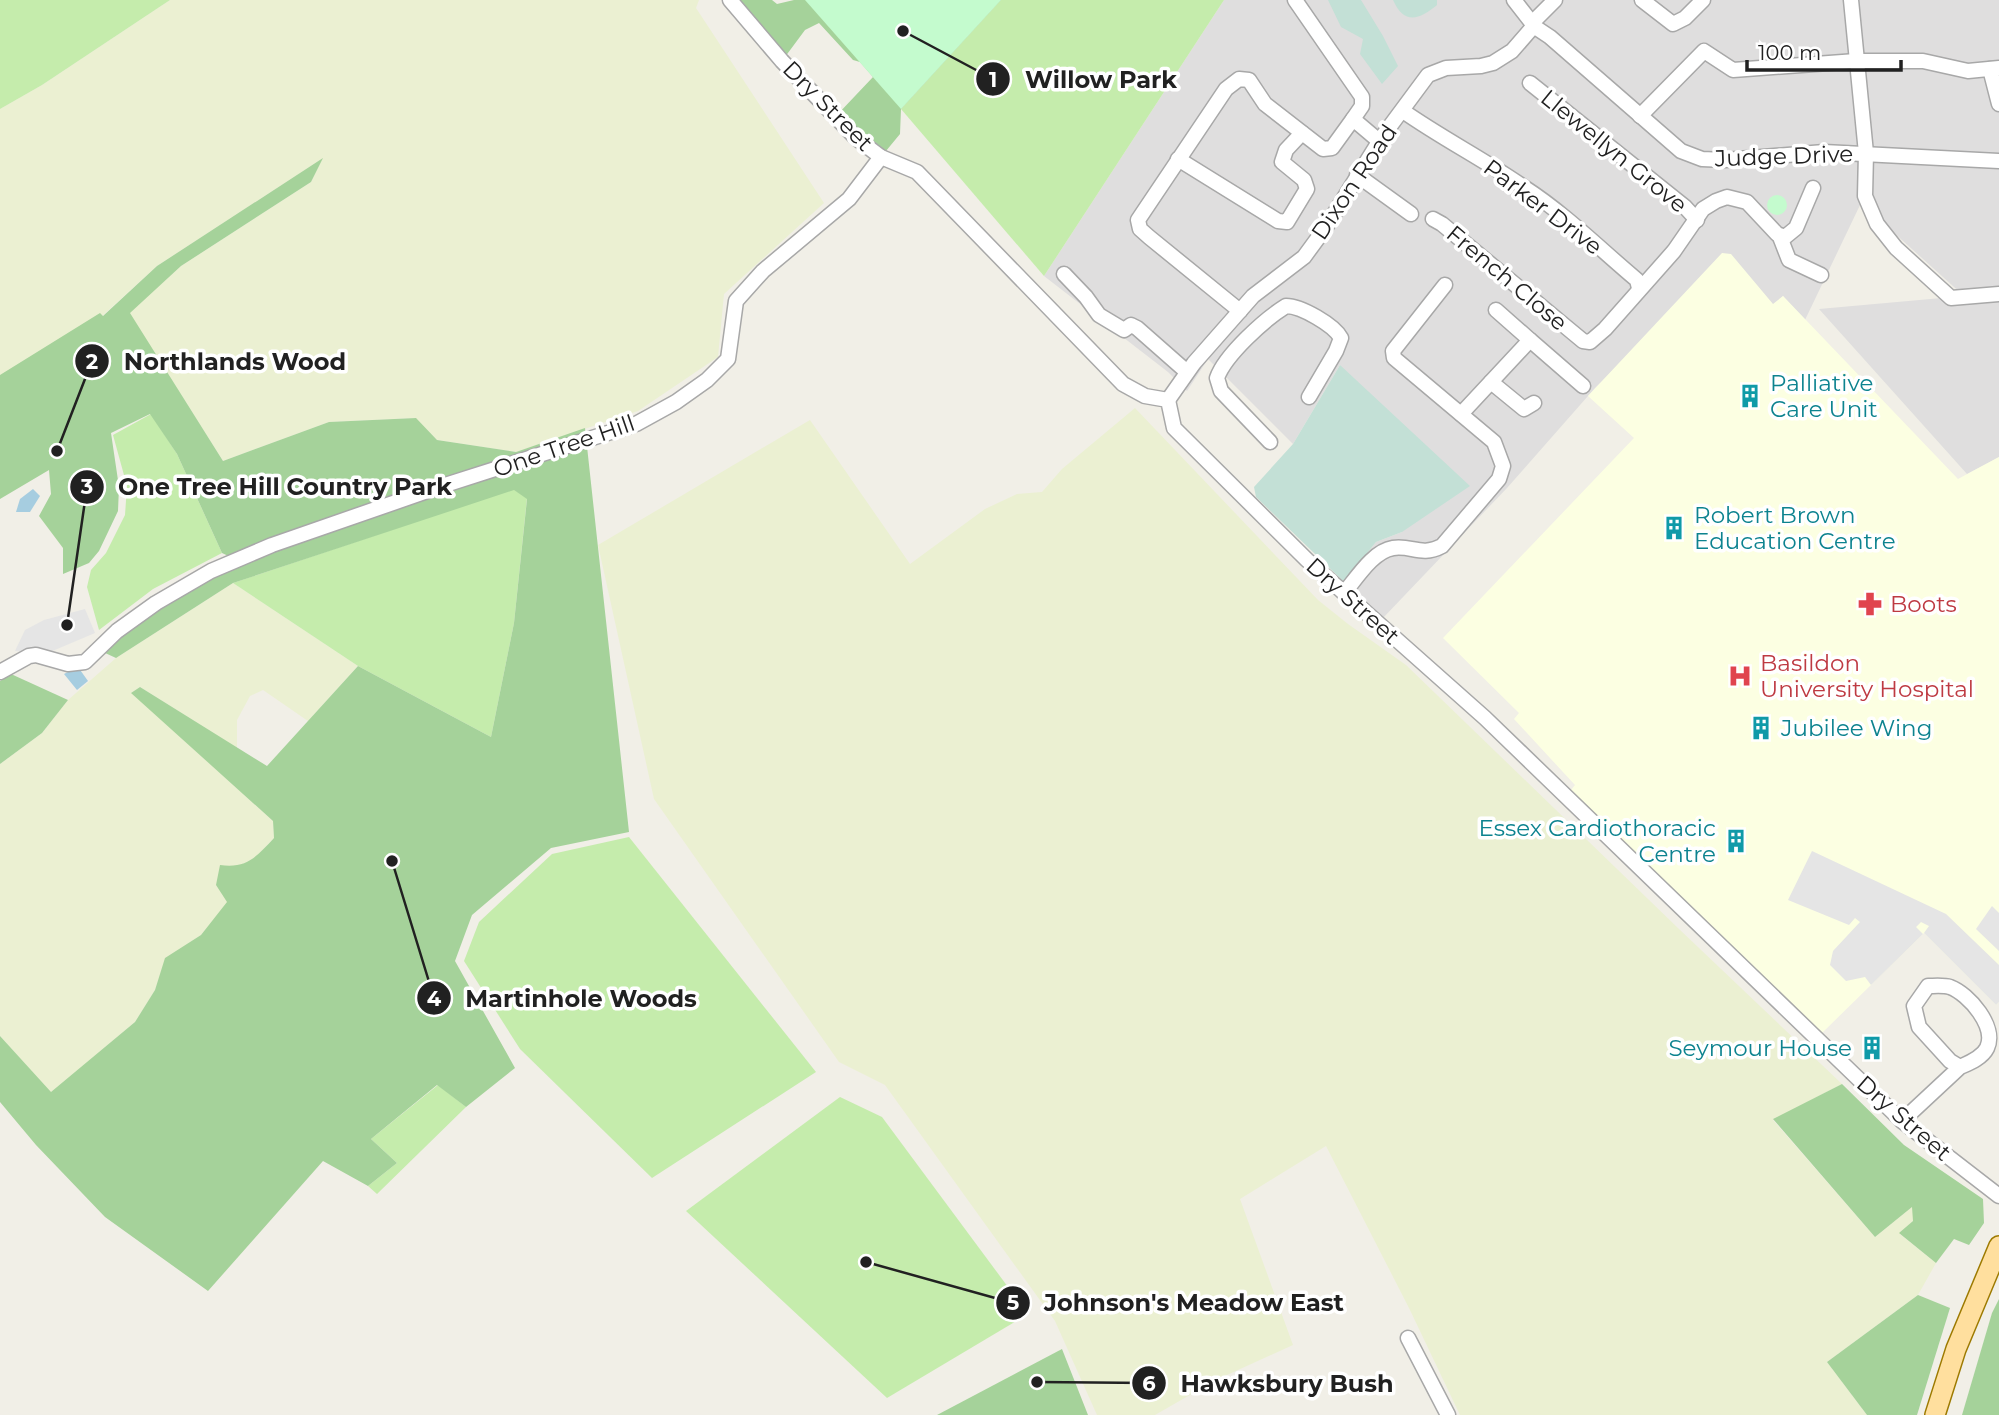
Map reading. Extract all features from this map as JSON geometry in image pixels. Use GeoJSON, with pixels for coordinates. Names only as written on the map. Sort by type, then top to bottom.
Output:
{"type":"FeatureCollection","features":[{"type":"Feature","properties":{"kind":"main road"},"geometry":{"type":"LineString","coordinates":[[1935,1415],[1956,1349],[1999,1246]]}},
{"type":"Feature","properties":{"kind":"street","name":"Dry Street"},"geometry":{"type":"LineString","coordinates":[[730,0],[782,61],[856,138],[881,158],[917,172],[1123,384],[1145,396],[1168,400],[1174,428],[1307,560],[1485,718],[1902,1121],[1999,1196]]}},
{"type":"Feature","properties":{"kind":"street"},"geometry":{"type":"LineString","coordinates":[[1240,311],[1138,225],[1140,215],[1178,159],[1226,89],[1238,79],[1250,80],[1265,104],[1323,149],[1335,144],[1353,119],[1362,106],[1362,97],[1295,0]]}},
{"type":"Feature","properties":{"kind":"street","name":"Judge Drive"},"geometry":{"type":"LineString","coordinates":[[1514,0],[1532,24],[1681,151],[1702,159],[1725,160],[1825,152],[1999,161]]}},
{"type":"Feature","properties":{"kind":"street","name":"Dixon Road"},"geometry":{"type":"LineString","coordinates":[[1168,400],[1187,373],[1253,296],[1304,257],[1326,227],[1379,141],[1428,75],[1446,68],[1493,63],[1512,51],[1532,24],[1555,0]]}},
{"type":"Feature","properties":{"kind":"street"},"geometry":{"type":"LineString","coordinates":[[1642,0],[1673,24],[1685,18],[1703,0]]}},
{"type":"Feature","properties":{"kind":"street"},"geometry":{"type":"LineString","coordinates":[[1851,0],[1866,153],[1865,197],[1877,224],[1896,248],[1951,298],[1999,294]]}},
{"type":"Feature","properties":{"kind":"street"},"geometry":{"type":"LineString","coordinates":[[1640,116],[1704,51],[1732,71],[1856,61],[1923,61],[1968,71],[1994,68],[1999,104]]}},
{"type":"Feature","properties":{"kind":"street","name":"Llewellyn Grove"},"geometry":{"type":"LineString","coordinates":[[1530,83],[1685,207],[1697,220]]}},
{"type":"Feature","properties":{"kind":"street","name":"Parker Drive"},"geometry":{"type":"LineString","coordinates":[[1403,111],[1452,145],[1526,188],[1637,279],[1639,288]]}},
{"type":"Feature","properties":{"kind":"street"},"geometry":{"type":"LineString","coordinates":[[1353,119],[1379,141]]}},
{"type":"Feature","properties":{"kind":"street"},"geometry":{"type":"LineString","coordinates":[[1178,159],[1278,221],[1287,222],[1307,189],[1304,180],[1283,162],[1286,150],[1302,133]]}},
{"type":"Feature","properties":{"kind":"street","name":"One Tree Hill"},"geometry":{"type":"LineString","coordinates":[[0,671],[36,655],[68,664],[85,662],[117,631],[146,610],[211,571],[272,545],[442,486],[636,424],[676,402],[707,380],[729,359],[736,301],[763,271],[849,199],[881,158]]}},
{"type":"Feature","properties":{"kind":"street"},"geometry":{"type":"LineString","coordinates":[[1357,175],[1411,214]]}},
{"type":"Feature","properties":{"kind":"street"},"geometry":{"type":"LineString","coordinates":[[1780,237],[1785,237],[1796,228],[1813,188]]}},
{"type":"Feature","properties":{"kind":"street","name":"French Close"},"geometry":{"type":"LineString","coordinates":[[1433,219],[1583,341],[1595,339],[1674,251],[1703,209],[1727,197],[1748,202],[1780,237],[1789,260],[1821,275]]}},
{"type":"Feature","properties":{"kind":"street"},"geometry":{"type":"LineString","coordinates":[[1063,274],[1087,297],[1099,315],[1124,330],[1131,325],[1137,328],[1187,373]]}},
{"type":"Feature","properties":{"kind":"street"},"geometry":{"type":"LineString","coordinates":[[1344,593],[1379,553],[1394,548],[1431,552],[1442,545],[1499,479],[1503,466],[1494,442],[1394,358],[1393,351],[1446,285]]}},
{"type":"Feature","properties":{"kind":"street"},"geometry":{"type":"LineString","coordinates":[[1270,442],[1218,387],[1219,373],[1234,354],[1286,306],[1301,309],[1335,329],[1340,338],[1336,351],[1309,397]]}},
{"type":"Feature","properties":{"kind":"street"},"geometry":{"type":"LineString","coordinates":[[1496,310],[1583,386]]}},
{"type":"Feature","properties":{"kind":"street"},"geometry":{"type":"LineString","coordinates":[[1217,337],[1234,354]]}},
{"type":"Feature","properties":{"kind":"street"},"geometry":{"type":"LineString","coordinates":[[1461,414],[1530,340]]}},
{"type":"Feature","properties":{"kind":"street"},"geometry":{"type":"LineString","coordinates":[[1491,382],[1524,409],[1534,403]]}},
{"type":"Feature","properties":{"kind":"street"},"geometry":{"type":"LineString","coordinates":[[1902,1121],[1960,1066],[1973,1062],[1987,1048],[1989,1030],[1974,1004],[1949,986],[1928,986],[1914,1006],[1919,1027],[1950,1061],[1960,1066]]}},
{"type":"Feature","properties":{"kind":"street"},"geometry":{"type":"LineString","coordinates":[[1408,1338],[1448,1415]]}},
{"type":"Feature","properties":{"kind":"shaded area"},"geometry":{"type":"Polygon","coordinates":[[[170,0],[699,0],[696,8],[824,203],[724,294],[718,357],[638,411],[516,452],[437,440],[415,418],[329,422],[223,461],[129,313],[181,266],[311,182],[322,159],[157,266],[100,318],[0,377],[0,109],[42,85],[170,0]]]}},
{"type":"Feature","properties":{"kind":"shaded area"},"geometry":{"type":"Polygon","coordinates":[[[1224,0],[1999,0],[1999,457],[1967,474],[1819,309],[1964,296],[1861,203],[1805,320],[1783,296],[1773,305],[1731,255],[1595,388],[1507,488],[1383,618],[1344,582],[1376,542],[1402,532],[1340,365],[1293,444],[1208,359],[1187,391],[1168,372],[1044,276],[1224,0]]]}},
{"type":"Feature","properties":{"kind":"shaded area"},"geometry":{"type":"Polygon","coordinates":[[[1328,0],[1361,0],[1398,66],[1382,84],[1360,54],[1363,39],[1341,27],[1328,0]]]}},
{"type":"Feature","properties":{"kind":"shaded area"},"geometry":{"type":"Polygon","coordinates":[[[1393,0],[1437,0],[1437,5],[1412,18],[1402,13],[1393,0]]]}},
{"type":"Feature","properties":{"kind":"shaded area","name":"Basildon University Hospital"},"geometry":{"type":"Polygon","coordinates":[[[1722,253],[1731,254],[1773,304],[1783,296],[1958,479],[1999,457],[1999,1002],[1996,1005],[1924,933],[1822,1033],[1571,790],[1575,785],[1514,719],[1519,713],[1443,638],[1634,438],[1588,396],[1722,253]]]}},
{"type":"Feature","properties":{"kind":"shaded area"},"geometry":{"type":"Polygon","coordinates":[[[1340,365],[1470,486],[1402,532],[1376,542],[1344,582],[1256,497],[1254,487],[1293,444],[1340,365]]]}},
{"type":"Feature","properties":{"kind":"shaded area"},"geometry":{"type":"Polygon","coordinates":[[[1135,408],[1318,600],[1406,665],[1842,1084],[1773,1120],[1875,1237],[1913,1206],[1913,1221],[1900,1234],[1936,1263],[1918,1295],[1827,1362],[1867,1415],[1460,1415],[1326,1146],[1240,1199],[1293,1345],[1216,1380],[1155,1415],[1097,1415],[1055,1321],[885,1085],[839,1062],[654,799],[598,545],[810,420],[910,564],[985,509],[1017,494],[1042,492],[1062,469],[1135,408]]]}},
{"type":"Feature","properties":{"kind":"shaded area"},"geometry":{"type":"Polygon","coordinates":[[[33,489],[40,496],[30,512],[16,512],[20,499],[33,489]]]}},
{"type":"Feature","properties":{"kind":"shaded area"},"geometry":{"type":"Polygon","coordinates":[[[233,583],[358,666],[308,721],[263,690],[250,696],[237,720],[237,748],[140,687],[132,693],[273,821],[274,838],[256,857],[236,868],[216,885],[228,902],[201,935],[166,958],[155,990],[135,1022],[51,1093],[0,1036],[0,764],[42,733],[68,700],[116,658],[233,583]]]}},
{"type":"Feature","properties":{"kind":"shaded area"},"geometry":{"type":"Polygon","coordinates":[[[85,609],[95,633],[36,658],[27,652],[15,651],[25,630],[44,620],[85,609]]]}},
{"type":"Feature","properties":{"kind":"shaded area"},"geometry":{"type":"Polygon","coordinates":[[[78,667],[88,681],[77,690],[64,674],[78,667]]]}},
{"type":"Feature","properties":{"kind":"shaded area"},"geometry":{"type":"Polygon","coordinates":[[[1812,851],[1946,914],[1999,965],[1999,1002],[1996,1005],[1924,933],[1929,926],[1921,922],[1916,927],[1923,934],[1871,985],[1865,977],[1846,981],[1830,965],[1833,951],[1860,922],[1855,918],[1849,925],[1788,900],[1812,851]]]}},
{"type":"Feature","properties":{"kind":"shaded area"},"geometry":{"type":"Polygon","coordinates":[[[1992,906],[1999,913],[1999,951],[1976,929],[1992,906]]]}},
{"type":"Feature","properties":{"kind":"green space"},"geometry":{"type":"Polygon","coordinates":[[[0,0],[170,0],[42,85],[0,109],[0,0]]]}},
{"type":"Feature","properties":{"kind":"green space"},"geometry":{"type":"Polygon","coordinates":[[[730,0],[772,0],[777,4],[794,0],[1001,0],[901,109],[900,134],[881,157],[837,115],[873,77],[860,62],[853,60],[819,23],[805,30],[782,61],[730,0]]]}},
{"type":"Feature","properties":{"kind":"green space"},"geometry":{"type":"Polygon","coordinates":[[[805,0],[1001,0],[901,109],[805,0]]]}},
{"type":"Feature","properties":{"kind":"green space"},"geometry":{"type":"Polygon","coordinates":[[[1001,0],[1224,0],[1044,276],[901,109],[1001,0]]]}},
{"type":"Feature","properties":{"kind":"green space"},"geometry":{"type":"Polygon","coordinates":[[[323,158],[311,182],[181,266],[130,313],[223,461],[329,422],[416,418],[437,440],[516,452],[585,428],[629,832],[551,848],[472,915],[455,961],[515,1068],[466,1107],[437,1085],[371,1139],[397,1163],[368,1186],[323,1161],[208,1291],[105,1217],[36,1145],[0,1102],[0,1036],[51,1092],[135,1022],[155,990],[165,958],[201,935],[227,902],[216,885],[220,865],[237,865],[251,860],[274,838],[273,821],[131,693],[140,687],[267,766],[358,666],[491,737],[514,623],[527,499],[514,490],[233,583],[116,658],[90,646],[237,560],[222,553],[177,454],[150,414],[111,433],[119,487],[118,511],[99,551],[89,563],[63,574],[63,548],[39,516],[51,494],[49,470],[0,499],[0,375],[100,313],[103,316],[157,266],[323,158]]]}},
{"type":"Feature","properties":{"kind":"green space"},"geometry":{"type":"Polygon","coordinates":[[[1777,195],[1784,198],[1787,205],[1784,212],[1777,215],[1770,212],[1767,205],[1770,198],[1777,195]]]}},
{"type":"Feature","properties":{"kind":"green space"},"geometry":{"type":"Polygon","coordinates":[[[151,414],[177,454],[222,553],[153,589],[99,630],[87,587],[91,570],[106,553],[125,515],[127,486],[113,435],[151,414]]]}},
{"type":"Feature","properties":{"kind":"green space"},"geometry":{"type":"Polygon","coordinates":[[[513,489],[527,498],[514,623],[491,737],[358,666],[233,583],[513,489]]]}},
{"type":"Feature","properties":{"kind":"green space"},"geometry":{"type":"Polygon","coordinates":[[[11,674],[68,700],[42,733],[0,764],[0,681],[11,674]]]}},
{"type":"Feature","properties":{"kind":"green space"},"geometry":{"type":"Polygon","coordinates":[[[629,837],[816,1072],[652,1178],[520,1049],[464,961],[479,922],[552,854],[629,837]]]}},
{"type":"Feature","properties":{"kind":"green space"},"geometry":{"type":"Polygon","coordinates":[[[1842,1084],[1904,1145],[1983,1199],[1984,1223],[1969,1245],[1954,1239],[1936,1263],[1899,1233],[1913,1221],[1912,1207],[1875,1237],[1773,1119],[1842,1084]]]}},
{"type":"Feature","properties":{"kind":"green space"},"geometry":{"type":"Polygon","coordinates":[[[438,1085],[466,1107],[377,1194],[368,1186],[397,1163],[371,1139],[438,1085]]]}},
{"type":"Feature","properties":{"kind":"green space"},"geometry":{"type":"Polygon","coordinates":[[[840,1097],[882,1117],[1028,1314],[887,1398],[686,1211],[840,1097]]]}},
{"type":"Feature","properties":{"kind":"green space"},"geometry":{"type":"Polygon","coordinates":[[[1918,1295],[1950,1308],[1917,1415],[1867,1415],[1827,1362],[1918,1295]]]}},
{"type":"Feature","properties":{"kind":"green space"},"geometry":{"type":"Polygon","coordinates":[[[1999,1299],[1999,1415],[1962,1415],[1992,1313],[1999,1299]]]}},
{"type":"Feature","properties":{"kind":"green space"},"geometry":{"type":"Polygon","coordinates":[[[1062,1349],[1088,1415],[937,1415],[1062,1349]]]}},
{"type":"Feature","properties":{"kind":"place","name":"Willow Park"},"geometry":{"type":"Point","coordinates":[903,31]}},
{"type":"Feature","properties":{"kind":"place","name":"Palliative Care Unit"},"geometry":{"type":"Point","coordinates":[1750,396]}},
{"type":"Feature","properties":{"kind":"place","name":"Northlands Wood"},"geometry":{"type":"Point","coordinates":[57,451]}},
{"type":"Feature","properties":{"kind":"place","name":"Robert Brown Education Centre"},"geometry":{"type":"Point","coordinates":[1674,528]}},
{"type":"Feature","properties":{"kind":"place","name":"Boots"},"geometry":{"type":"Point","coordinates":[1870,604]}},
{"type":"Feature","properties":{"kind":"place","name":"One Tree Hill Country Park"},"geometry":{"type":"Point","coordinates":[67,625]}},
{"type":"Feature","properties":{"kind":"place","name":"Basildon University Hospital"},"geometry":{"type":"Point","coordinates":[1740,676]}},
{"type":"Feature","properties":{"kind":"place","name":"Jubilee Wing"},"geometry":{"type":"Point","coordinates":[1761,728]}},
{"type":"Feature","properties":{"kind":"place","name":"Essex Cardiothoracic Centre"},"geometry":{"type":"Point","coordinates":[1736,841]}},
{"type":"Feature","properties":{"kind":"place","name":"Martinhole Woods"},"geometry":{"type":"Point","coordinates":[392,861]}},
{"type":"Feature","properties":{"kind":"place","name":"Seymour House"},"geometry":{"type":"Point","coordinates":[1872,1048]}},
{"type":"Feature","properties":{"kind":"place","name":"Johnson's Meadow East"},"geometry":{"type":"Point","coordinates":[866,1262]}},
{"type":"Feature","properties":{"kind":"place","name":"Hawksbury Bush"},"geometry":{"type":"Point","coordinates":[1037,1382]}}]}
